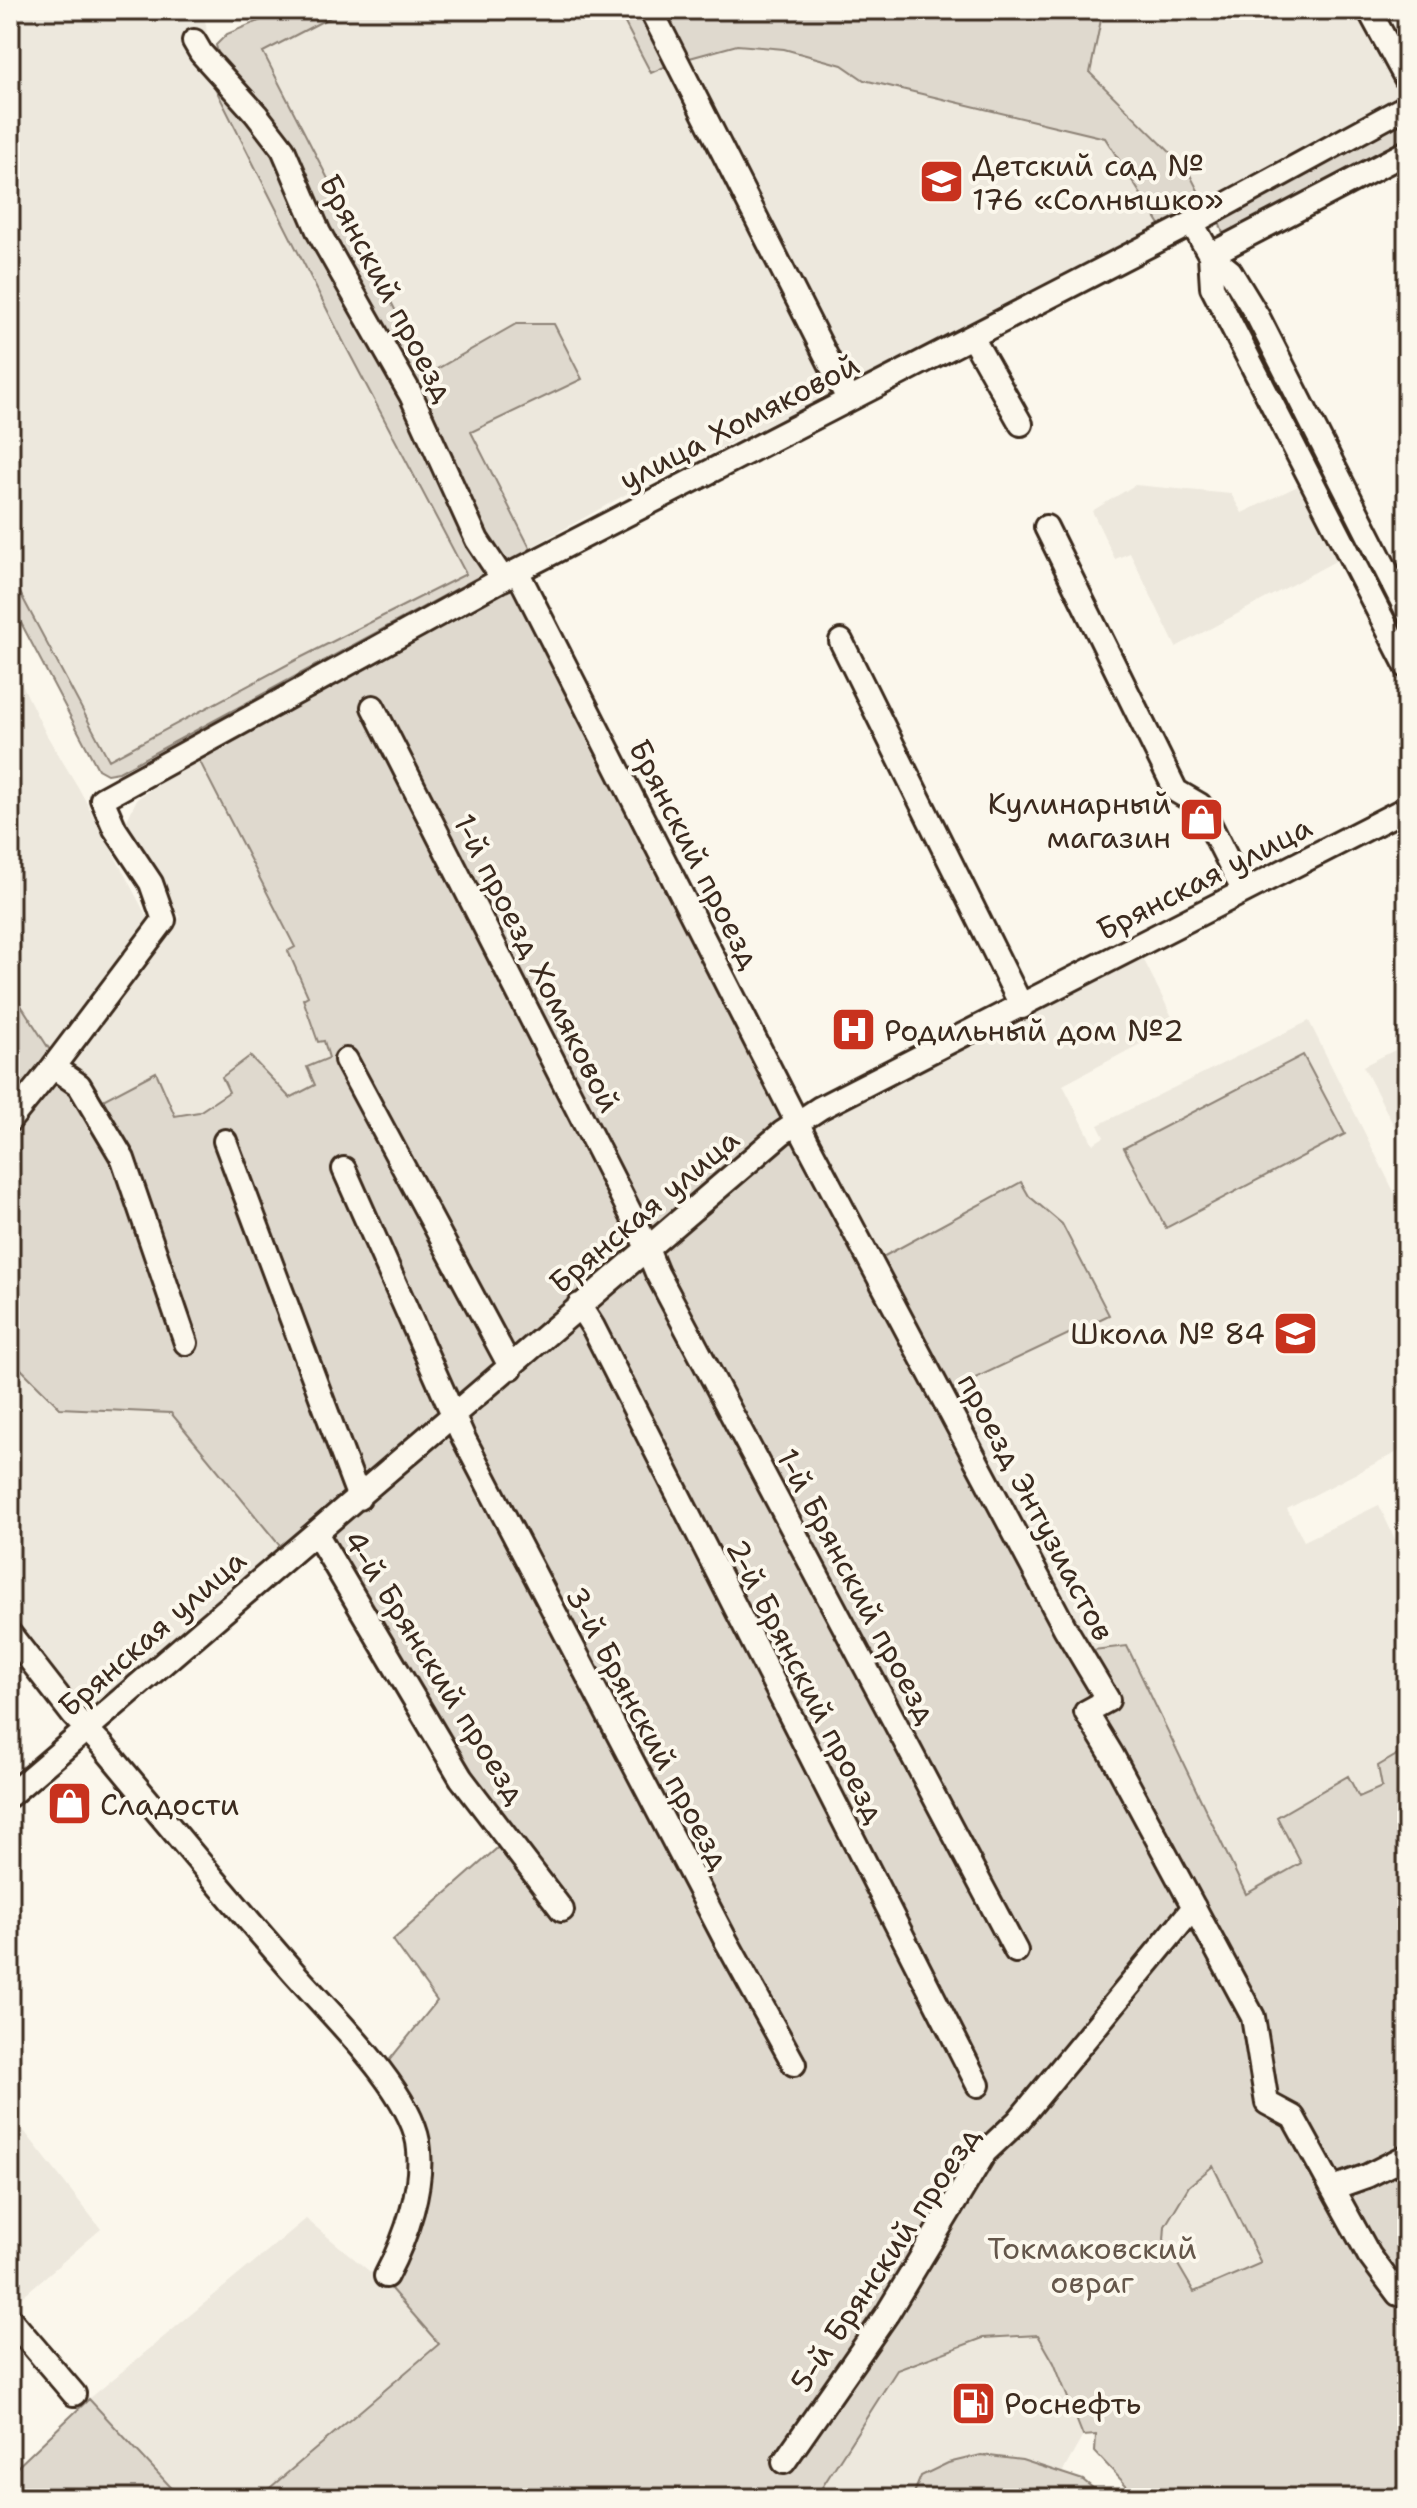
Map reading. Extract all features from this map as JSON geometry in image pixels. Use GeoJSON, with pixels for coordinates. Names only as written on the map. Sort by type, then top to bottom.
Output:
{"type":"FeatureCollection","features":[{"type":"Feature","properties":{"kind":"street"},"geometry":{"type":"LineString","coordinates":[[651,10],[848,399]]}},
{"type":"Feature","properties":{"kind":"street"},"geometry":{"type":"LineString","coordinates":[[1369,10],[1407,80]]}},
{"type":"Feature","properties":{"kind":"street","name":"Брянский проезд"},"geometry":{"type":"LineString","coordinates":[[194,41],[283,149],[319,233],[411,395],[477,540],[510,575],[798,1122]]}},
{"type":"Feature","properties":{"kind":"street","name":"улица Хомяковой"},"geometry":{"type":"LineString","coordinates":[[53,1067],[164,920],[151,883],[115,829],[102,799],[510,575],[1198,220],[1407,106]]}},
{"type":"Feature","properties":{"kind":"street"},"geometry":{"type":"LineString","coordinates":[[1210,255],[1407,152]]}},
{"type":"Feature","properties":{"kind":"street"},"geometry":{"type":"LineString","coordinates":[[1198,220],[1210,255],[1212,287],[1407,667]]}},
{"type":"Feature","properties":{"kind":"street"},"geometry":{"type":"LineString","coordinates":[[1210,255],[1230,271],[1258,317],[1407,611]]}},
{"type":"Feature","properties":{"kind":"street"},"geometry":{"type":"LineString","coordinates":[[972,337],[1021,424]]}},
{"type":"Feature","properties":{"kind":"street"},"geometry":{"type":"LineString","coordinates":[[1046,527],[1176,791],[1200,805],[1243,890]]}},
{"type":"Feature","properties":{"kind":"street"},"geometry":{"type":"LineString","coordinates":[[841,641],[1022,1007]]}},
{"type":"Feature","properties":{"kind":"street","name":"1-й проезд Хомяковой"},"geometry":{"type":"LineString","coordinates":[[373,707],[646,1248]]}},
{"type":"Feature","properties":{"kind":"street","name":"Брянская улица"},"geometry":{"type":"LineString","coordinates":[[10,1795],[511,1368],[579,1305],[798,1122],[1407,808]]}},
{"type":"Feature","properties":{"kind":"street"},"geometry":{"type":"LineString","coordinates":[[346,1060],[511,1368]]}},
{"type":"Feature","properties":{"kind":"street"},"geometry":{"type":"LineString","coordinates":[[10,1120],[53,1067],[79,1085],[123,1159],[186,1343]]}},
{"type":"Feature","properties":{"kind":"street","name":"проезд Энтузиастов"},"geometry":{"type":"LineString","coordinates":[[798,1122],[1065,1628],[1108,1700],[1086,1712],[1194,1907]]}},
{"type":"Feature","properties":{"kind":"street"},"geometry":{"type":"LineString","coordinates":[[225,1141],[359,1498]]}},
{"type":"Feature","properties":{"kind":"street","name":"3-й Брянский проезд"},"geometry":{"type":"LineString","coordinates":[[344,1169],[471,1452],[610,1721],[794,2064]]}},
{"type":"Feature","properties":{"kind":"street","name":"1-й Брянский проезд"},"geometry":{"type":"LineString","coordinates":[[646,1248],[1016,1951]]}},
{"type":"Feature","properties":{"kind":"street","name":"2-й Брянский проезд"},"geometry":{"type":"LineString","coordinates":[[579,1305],[978,2085]]}},
{"type":"Feature","properties":{"kind":"street","name":"4-й Брянский проезд"},"geometry":{"type":"LineString","coordinates":[[316,1533],[461,1778],[562,1910]]}},
{"type":"Feature","properties":{"kind":"street"},"geometry":{"type":"LineString","coordinates":[[10,1634],[86,1729],[291,1970],[375,2063],[407,2112],[418,2142],[418,2171],[408,2221],[386,2276]]}},
{"type":"Feature","properties":{"kind":"street"},"geometry":{"type":"LineString","coordinates":[[1194,1907],[1253,2017],[1267,2103],[1293,2117],[1369,2255],[1398,2294]]}},
{"type":"Feature","properties":{"kind":"street","name":"5-й Брянский проезд"},"geometry":{"type":"LineString","coordinates":[[784,2462],[887,2314],[985,2152],[1018,2121],[1194,1907]]}},
{"type":"Feature","properties":{"kind":"street"},"geometry":{"type":"LineString","coordinates":[[1333,2188],[1367,2176],[1407,2156]]}},
{"type":"Feature","properties":{"kind":"street"},"geometry":{"type":"LineString","coordinates":[[10,2319],[74,2394]]}},
{"type":"Feature","properties":{"kind":"shaded area"},"geometry":{"type":"Polygon","coordinates":[[[10,10],[200,10],[206,24],[210,78],[345,345],[466,574],[109,760],[10,574],[10,10]]]}},
{"type":"Feature","properties":{"kind":"shaded area"},"geometry":{"type":"Polygon","coordinates":[[[344,10],[618,10],[651,73],[671,64],[832,391],[828,396],[639,487],[530,548],[470,432],[582,380],[555,324],[516,324],[428,375],[263,52],[344,10]]]}},
{"type":"Feature","properties":{"kind":"shaded area"},"geometry":{"type":"Polygon","coordinates":[[[1103,10],[1361,10],[1402,85],[1402,95],[1399,101],[1205,204],[1187,169],[1090,73],[1103,10]]]}},
{"type":"Feature","properties":{"kind":"shaded area","name":"Детский сад № 176 «Солнышко»"},"geometry":{"type":"Polygon","coordinates":[[[737,45],[784,49],[843,65],[864,80],[1105,138],[1161,226],[865,376],[854,376],[845,370],[686,59],[737,45]]]}},
{"type":"Feature","properties":{"kind":"shaded area"},"geometry":{"type":"Polygon","coordinates":[[[1304,483],[1341,558],[1176,647],[1130,553],[1115,559],[1092,511],[1135,485],[1231,494],[1242,513],[1304,483]]]}},
{"type":"Feature","properties":{"kind":"shaded area"},"geometry":{"type":"Polygon","coordinates":[[[10,660],[46,734],[152,926],[53,1055],[10,988],[10,660]]]}},
{"type":"Feature","properties":{"kind":"shaded area"},"geometry":{"type":"Polygon","coordinates":[[[197,756],[296,947],[289,952],[308,996],[319,1042],[324,1040],[329,1058],[315,1085],[290,1098],[229,1092],[199,1112],[175,1116],[88,1108],[66,1066],[180,917],[124,832],[126,822],[137,799],[197,756]]]}},
{"type":"Feature","properties":{"kind":"shaded area"},"geometry":{"type":"Polygon","coordinates":[[[1142,956],[1176,1025],[1063,1085],[1093,1144],[1104,1137],[1098,1125],[1309,1021],[1407,1218],[1407,1447],[1287,1509],[1304,1541],[1379,1505],[1407,1565],[1407,1749],[1379,1766],[1383,1787],[1359,1797],[1348,1777],[1278,1816],[1302,1863],[1246,1894],[1127,1647],[1085,1651],[948,1391],[1109,1315],[1062,1225],[1029,1196],[1021,1182],[879,1259],[812,1129],[825,1116],[1142,956]]]}},
{"type":"Feature","properties":{"kind":"shaded area"},"geometry":{"type":"Polygon","coordinates":[[[1407,1044],[1407,1151],[1363,1066],[1407,1044]]]}},
{"type":"Feature","properties":{"kind":"shaded area"},"geometry":{"type":"Polygon","coordinates":[[[10,1358],[60,1408],[171,1413],[280,1546],[90,1707],[82,1704],[10,1613],[10,1358]]]}},
{"type":"Feature","properties":{"kind":"shaded area"},"geometry":{"type":"Polygon","coordinates":[[[10,2113],[101,2229],[10,2307],[10,2113]]]}},
{"type":"Feature","properties":{"kind":"shaded area"},"geometry":{"type":"Polygon","coordinates":[[[1214,2165],[1261,2263],[1194,2292],[1164,2241],[1165,2226],[1189,2186],[1214,2165]]]}},
{"type":"Feature","properties":{"kind":"shaded area"},"geometry":{"type":"Polygon","coordinates":[[[306,2219],[391,2289],[439,2344],[258,2498],[181,2498],[89,2399],[306,2219]]]}},
{"type":"Feature","properties":{"kind":"shaded area","name":"Роснефть"},"geometry":{"type":"Polygon","coordinates":[[[1039,2335],[1054,2363],[1083,2436],[1062,2473],[1022,2460],[912,2498],[822,2498],[821,2489],[897,2370],[983,2338],[1039,2335]]]}},
{"type":"Feature","properties":{"kind":"green space"},"geometry":{"type":"Polygon","coordinates":[[[285,10],[344,10],[263,52],[428,374],[516,324],[554,324],[582,379],[471,432],[530,552],[517,561],[508,561],[119,772],[107,774],[98,769],[10,602],[10,574],[109,760],[466,574],[345,345],[210,78],[221,66],[216,45],[227,34],[285,10]]]}},
{"type":"Feature","properties":{"kind":"green space"},"geometry":{"type":"Polygon","coordinates":[[[618,10],[643,10],[671,64],[651,73],[618,10]]]}},
{"type":"Feature","properties":{"kind":"green space"},"geometry":{"type":"Polygon","coordinates":[[[659,10],[1103,10],[1090,73],[1187,169],[1205,204],[1161,226],[1105,138],[864,80],[842,65],[784,49],[737,45],[686,59],[659,10]]]}},
{"type":"Feature","properties":{"kind":"green space"},"geometry":{"type":"Polygon","coordinates":[[[1407,115],[1407,147],[1229,236],[1223,233],[1220,216],[1407,115]]]}},
{"type":"Feature","properties":{"kind":"green space"},"geometry":{"type":"Polygon","coordinates":[[[505,585],[521,594],[780,1109],[782,1119],[280,1546],[171,1413],[60,1408],[10,1358],[10,1134],[66,1066],[88,1108],[156,1072],[175,1116],[199,1112],[229,1092],[222,1077],[250,1056],[290,1098],[315,1085],[307,1067],[329,1058],[324,1041],[318,1042],[303,999],[308,996],[288,951],[295,947],[197,756],[505,585]]]}},
{"type":"Feature","properties":{"kind":"green space"},"geometry":{"type":"Polygon","coordinates":[[[10,988],[53,1055],[10,1106],[10,988]]]}},
{"type":"Feature","properties":{"kind":"green space"},"geometry":{"type":"Polygon","coordinates":[[[1303,1055],[1345,1134],[1166,1228],[1124,1148],[1303,1055]]]}},
{"type":"Feature","properties":{"kind":"green space","name":"Токмаковский овраг"},"geometry":{"type":"Polygon","coordinates":[[[786,1141],[795,1144],[1085,1651],[1127,1646],[1246,1894],[1301,1863],[1277,1817],[1348,1776],[1359,1797],[1382,1787],[1378,1766],[1407,1749],[1407,2498],[1138,2498],[1095,2452],[1096,2435],[1083,2436],[1054,2363],[1038,2335],[983,2338],[897,2370],[821,2489],[822,2498],[258,2498],[439,2344],[391,2289],[403,2265],[428,2191],[387,2063],[437,2001],[393,1940],[512,1835],[464,1770],[324,1537],[786,1141]],[[1213,2166],[1189,2186],[1165,2226],[1164,2241],[1194,2292],[1261,2263],[1213,2166]]]}},
{"type":"Feature","properties":{"kind":"green space"},"geometry":{"type":"Polygon","coordinates":[[[1021,1182],[1029,1196],[1062,1224],[1109,1315],[948,1391],[879,1259],[1021,1182]]]}},
{"type":"Feature","properties":{"kind":"green space"},"geometry":{"type":"Polygon","coordinates":[[[89,2399],[181,2498],[10,2498],[10,2466],[14,2470],[89,2399]]]}},
{"type":"Feature","properties":{"kind":"green space"},"geometry":{"type":"Polygon","coordinates":[[[981,2455],[1022,2460],[1083,2480],[1105,2498],[912,2498],[921,2476],[948,2463],[981,2455]]]}},
{"type":"Feature","properties":{"kind":"place","name":"Детский сад № 176 «Солнышко»"},"geometry":{"type":"Point","coordinates":[941,182]}},
{"type":"Feature","properties":{"kind":"place","name":"Кулинарный магазин"},"geometry":{"type":"Point","coordinates":[1202,820]}},
{"type":"Feature","properties":{"kind":"place","name":"Родильный дом №2"},"geometry":{"type":"Point","coordinates":[853,1030]}},
{"type":"Feature","properties":{"kind":"place","name":"Школа № 84"},"geometry":{"type":"Point","coordinates":[1296,1333]}},
{"type":"Feature","properties":{"kind":"place","name":"Сладости"},"geometry":{"type":"Point","coordinates":[69,1804]}},
{"type":"Feature","properties":{"kind":"place","name":"Роснефть"},"geometry":{"type":"Point","coordinates":[973,2403]}}]}
